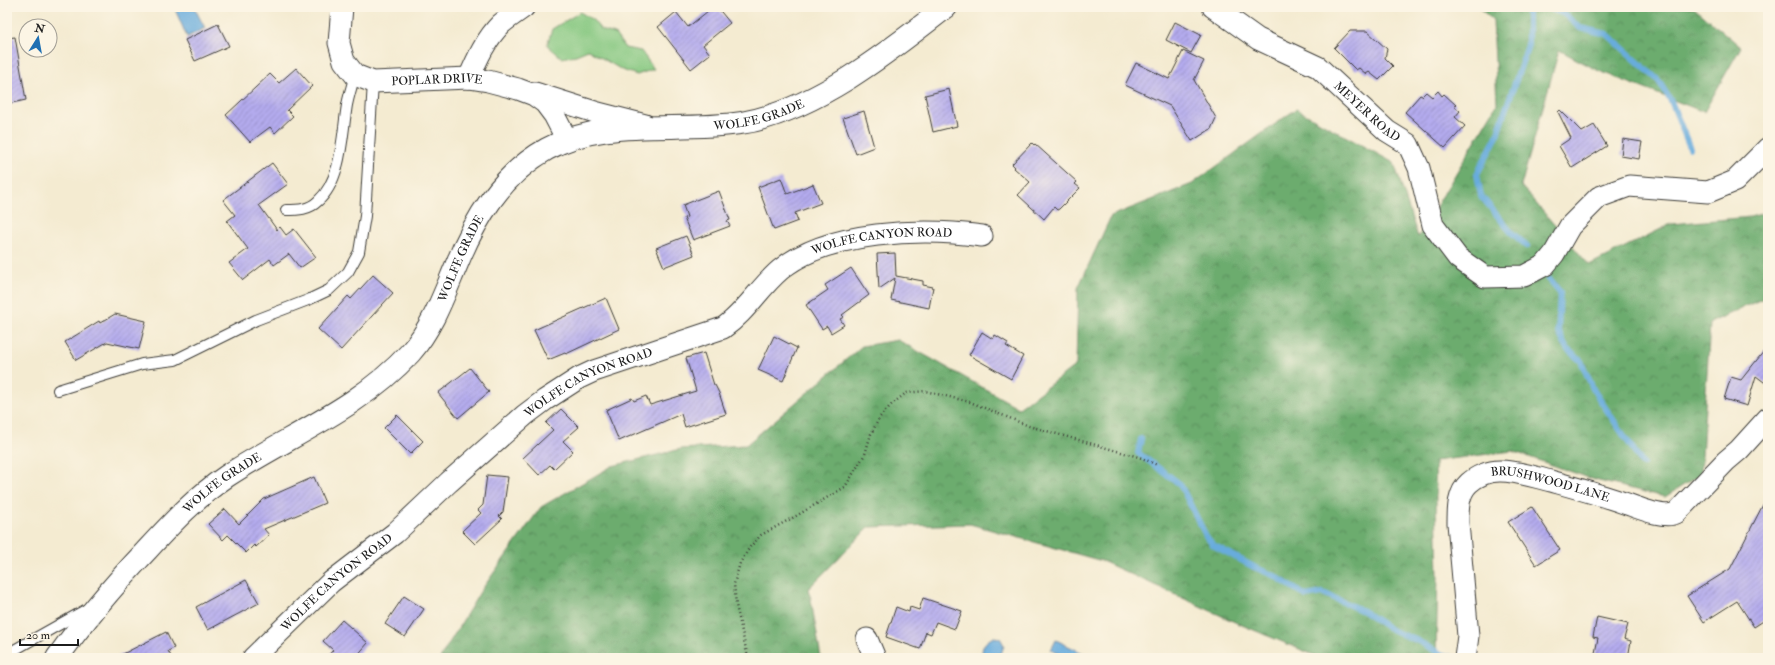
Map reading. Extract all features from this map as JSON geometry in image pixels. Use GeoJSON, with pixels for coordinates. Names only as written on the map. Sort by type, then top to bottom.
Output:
{"type":"FeatureCollection","features":[{"type":"Feature","properties":{"kind":"street"},"geometry":{"type":"LineString","coordinates":[[342,7],[338,43],[344,61],[364,79]]}},
{"type":"Feature","properties":{"kind":"street"},"geometry":{"type":"LineString","coordinates":[[469,78],[478,57],[490,38],[501,24],[524,7]]}},
{"type":"Feature","properties":{"kind":"street","name":"WOLFE GRADE"},"geometry":{"type":"LineString","coordinates":[[57,658],[99,603],[176,518],[200,496],[244,466],[333,413],[373,385],[402,361],[422,338],[432,322],[464,247],[487,204],[504,183],[525,164],[546,150],[567,140],[604,130],[652,126],[730,124],[765,118],[787,110],[811,99],[848,78],[946,7],[955,7]]}},
{"type":"Feature","properties":{"kind":"street","name":"MEYER ROAD"},"geometry":{"type":"LineString","coordinates":[[1213,7],[1258,39],[1318,67],[1386,131],[1408,144],[1419,168],[1433,225],[1458,258],[1485,277],[1524,276],[1545,265],[1554,254],[1570,226],[1599,197],[1629,186],[1708,192],[1736,181],[1768,148]]}},
{"type":"Feature","properties":{"kind":"street","name":"POPLAR DRIVE"},"geometry":{"type":"LineString","coordinates":[[364,79],[469,78],[488,80],[518,89],[534,95],[545,103],[554,115],[567,140]]}},
{"type":"Feature","properties":{"kind":"street"},"geometry":{"type":"LineString","coordinates":[[518,89],[557,99],[605,115],[652,126]]}},
{"type":"Feature","properties":{"kind":"street","name":"WOLFE CANYON ROAD"},"geometry":{"type":"LineString","coordinates":[[253,658],[331,582],[395,532],[525,416],[579,378],[603,367],[723,328],[738,317],[763,287],[781,270],[801,256],[825,245],[871,236],[920,232],[982,236]]}},
{"type":"Feature","properties":{"kind":"street","name":"BRUSHWOOD LANE"},"geometry":{"type":"LineString","coordinates":[[1465,658],[1468,636],[1458,508],[1462,494],[1468,484],[1482,475],[1500,471],[1525,475],[1602,495],[1650,512],[1671,516],[1676,513],[1726,461],[1739,450],[1768,418]]}},
{"type":"Feature","properties":{"kind":"lane"},"geometry":{"type":"LineString","coordinates":[[286,210],[304,210],[317,202],[329,190],[342,144],[347,104],[364,79]]}},
{"type":"Feature","properties":{"kind":"lane"},"geometry":{"type":"LineString","coordinates":[[58,390],[142,364],[174,360],[256,320],[308,300],[329,290],[348,272],[359,252],[365,216],[364,79]]}},
{"type":"Feature","properties":{"kind":"lane"},"geometry":{"type":"LineString","coordinates":[[7,654],[99,603]]}},
{"type":"Feature","properties":{"kind":"path"},"geometry":{"type":"LineString","coordinates":[[748,658],[738,612],[734,584],[740,563],[750,547],[761,535],[845,487],[865,454],[871,434],[880,417],[892,404],[906,393],[924,391],[970,402],[1029,426],[1142,458],[1157,465]]}},
{"type":"Feature","properties":{"kind":"green space"},"geometry":{"type":"Polygon","coordinates":[[[1478,7],[1693,7],[1741,47],[1704,112],[1599,71],[1559,50],[1521,186],[1589,265],[1671,224],[1750,217],[1768,212],[1768,296],[1710,323],[1701,474],[1665,497],[1595,480],[1512,451],[1435,461],[1438,576],[1436,658],[1321,658],[1237,623],[1102,561],[970,524],[869,527],[809,588],[821,658],[440,658],[480,592],[541,507],[612,466],[681,449],[746,445],[862,346],[898,340],[1019,408],[1076,365],[1078,288],[1111,216],[1192,184],[1296,109],[1394,163],[1418,237],[1497,104],[1493,20],[1478,7]]]}},
{"type":"Feature","properties":{"kind":"green space"},"geometry":{"type":"Polygon","coordinates":[[[580,12],[593,20],[601,30],[615,34],[625,48],[641,51],[654,69],[637,75],[622,70],[588,50],[576,55],[562,58],[547,45],[552,29],[580,12]]]}},
{"type":"Feature","properties":{"kind":"water"},"geometry":{"type":"Polygon","coordinates":[[[174,7],[194,7],[205,28],[187,37],[174,7]]]}},
{"type":"Feature","properties":{"kind":"water"},"geometry":{"type":"Polygon","coordinates":[[[994,637],[1000,638],[1004,645],[1000,658],[983,658],[982,651],[984,645],[988,640],[994,637]]]}},
{"type":"Feature","properties":{"kind":"water"},"geometry":{"type":"Polygon","coordinates":[[[1056,640],[1087,655],[1085,658],[1068,658],[1051,650],[1056,640]]]}},
{"type":"Feature","properties":{"kind":"building"},"geometry":{"type":"Polygon","coordinates":[[[713,7],[717,7],[730,23],[703,45],[710,54],[691,69],[658,27],[676,12],[688,27],[713,7]]]}},
{"type":"Feature","properties":{"kind":"building"},"geometry":{"type":"Polygon","coordinates":[[[1175,22],[1201,35],[1191,53],[1166,40],[1175,22]]]}},
{"type":"Feature","properties":{"kind":"building"},"geometry":{"type":"Polygon","coordinates":[[[218,24],[229,46],[195,61],[185,40],[218,24]]]}},
{"type":"Feature","properties":{"kind":"building"},"geometry":{"type":"Polygon","coordinates":[[[1350,31],[1367,31],[1387,49],[1385,58],[1393,66],[1379,80],[1369,72],[1366,74],[1359,68],[1356,70],[1334,48],[1350,31]]]}},
{"type":"Feature","properties":{"kind":"building"},"geometry":{"type":"Polygon","coordinates":[[[15,37],[26,100],[7,104],[7,38],[15,37]]]}},
{"type":"Feature","properties":{"kind":"building"},"geometry":{"type":"Polygon","coordinates":[[[1183,51],[1204,61],[1194,80],[1216,118],[1211,129],[1192,141],[1170,106],[1125,85],[1136,63],[1169,79],[1183,51]]]}},
{"type":"Feature","properties":{"kind":"building"},"geometry":{"type":"Polygon","coordinates":[[[296,68],[312,86],[287,110],[293,116],[275,133],[270,127],[250,142],[226,115],[270,74],[279,83],[296,68]]]}},
{"type":"Feature","properties":{"kind":"building"},"geometry":{"type":"Polygon","coordinates":[[[949,89],[957,126],[933,132],[925,95],[949,89]]]}},
{"type":"Feature","properties":{"kind":"building"},"geometry":{"type":"Polygon","coordinates":[[[1438,91],[1442,96],[1444,94],[1456,105],[1454,106],[1460,111],[1455,117],[1465,126],[1445,148],[1405,112],[1420,95],[1422,96],[1426,92],[1432,97],[1438,91]]]}},
{"type":"Feature","properties":{"kind":"building"},"geometry":{"type":"Polygon","coordinates":[[[1560,110],[1582,132],[1594,125],[1607,146],[1572,168],[1559,146],[1571,138],[1558,112],[1560,110]]]}},
{"type":"Feature","properties":{"kind":"building"},"geometry":{"type":"Polygon","coordinates":[[[864,111],[874,147],[856,154],[843,118],[864,111]]]}},
{"type":"Feature","properties":{"kind":"building"},"geometry":{"type":"Polygon","coordinates":[[[1623,139],[1642,142],[1639,159],[1621,156],[1623,139]]]}},
{"type":"Feature","properties":{"kind":"building"},"geometry":{"type":"Polygon","coordinates":[[[1032,143],[1034,145],[1035,144],[1077,182],[1075,184],[1080,188],[1059,209],[1057,210],[1054,207],[1044,219],[1018,195],[1030,182],[1014,168],[1015,167],[1012,164],[1032,143]]]}},
{"type":"Feature","properties":{"kind":"building"},"geometry":{"type":"Polygon","coordinates":[[[272,163],[288,184],[259,205],[277,230],[280,227],[286,235],[294,229],[316,257],[300,268],[289,254],[274,265],[270,259],[243,280],[229,263],[248,249],[227,221],[235,215],[223,200],[272,163]]]}},
{"type":"Feature","properties":{"kind":"building"},"geometry":{"type":"Polygon","coordinates":[[[781,178],[787,194],[813,184],[821,203],[795,213],[798,221],[774,230],[758,187],[781,178]]]}},
{"type":"Feature","properties":{"kind":"building"},"geometry":{"type":"Polygon","coordinates":[[[719,191],[730,220],[727,221],[730,226],[693,240],[684,218],[687,217],[683,205],[719,191]]]}},
{"type":"Feature","properties":{"kind":"building"},"geometry":{"type":"Polygon","coordinates":[[[686,236],[694,255],[664,267],[656,248],[686,236]]]}},
{"type":"Feature","properties":{"kind":"building"},"geometry":{"type":"Polygon","coordinates":[[[895,253],[896,276],[923,281],[923,285],[933,287],[929,308],[891,300],[895,278],[879,289],[877,254],[895,253]]]}},
{"type":"Feature","properties":{"kind":"building"},"geometry":{"type":"Polygon","coordinates":[[[851,268],[869,295],[842,315],[844,317],[840,319],[844,325],[831,333],[827,326],[822,329],[806,305],[828,290],[825,285],[851,268]]]}},
{"type":"Feature","properties":{"kind":"building"},"geometry":{"type":"Polygon","coordinates":[[[373,275],[393,293],[341,350],[318,329],[348,296],[351,299],[373,275]]]}},
{"type":"Feature","properties":{"kind":"building"},"geometry":{"type":"Polygon","coordinates":[[[606,298],[619,329],[566,354],[565,353],[548,360],[534,330],[606,298]]]}},
{"type":"Feature","properties":{"kind":"building"},"geometry":{"type":"Polygon","coordinates":[[[115,314],[146,321],[139,349],[107,342],[76,360],[65,342],[99,321],[100,323],[115,314]]]}},
{"type":"Feature","properties":{"kind":"building"},"geometry":{"type":"Polygon","coordinates":[[[982,332],[993,339],[995,335],[1008,343],[1006,346],[1023,356],[1011,379],[969,355],[982,332]]]}},
{"type":"Feature","properties":{"kind":"building"},"geometry":{"type":"Polygon","coordinates":[[[774,336],[797,348],[783,381],[758,370],[774,336]]]}},
{"type":"Feature","properties":{"kind":"building"},"geometry":{"type":"Polygon","coordinates":[[[1768,346],[1768,385],[1756,376],[1747,406],[1724,399],[1731,377],[1741,380],[1768,346]]]}},
{"type":"Feature","properties":{"kind":"building"},"geometry":{"type":"Polygon","coordinates":[[[704,353],[714,385],[719,393],[726,414],[685,427],[681,414],[619,441],[606,410],[632,398],[634,401],[646,396],[650,405],[696,391],[686,358],[704,353]]]}},
{"type":"Feature","properties":{"kind":"building"},"geometry":{"type":"Polygon","coordinates":[[[470,368],[489,392],[458,418],[438,393],[470,368]]]}},
{"type":"Feature","properties":{"kind":"building"},"geometry":{"type":"Polygon","coordinates":[[[561,409],[579,427],[563,441],[573,451],[554,469],[550,465],[539,475],[523,458],[553,430],[546,423],[561,409]]]}},
{"type":"Feature","properties":{"kind":"building"},"geometry":{"type":"Polygon","coordinates":[[[397,415],[423,441],[410,454],[384,428],[397,415]]]}},
{"type":"Feature","properties":{"kind":"building"},"geometry":{"type":"Polygon","coordinates":[[[487,475],[508,477],[503,512],[499,516],[502,519],[475,544],[462,531],[481,513],[478,510],[483,505],[487,475]]]}},
{"type":"Feature","properties":{"kind":"building"},"geometry":{"type":"Polygon","coordinates":[[[314,477],[325,503],[264,529],[269,535],[256,547],[254,545],[246,553],[228,535],[223,540],[208,524],[225,509],[239,524],[264,499],[314,477]]]}},
{"type":"Feature","properties":{"kind":"building"},"geometry":{"type":"Polygon","coordinates":[[[1768,495],[1768,618],[1754,627],[1737,601],[1704,622],[1687,596],[1730,569],[1768,495]]]}},
{"type":"Feature","properties":{"kind":"building"},"geometry":{"type":"Polygon","coordinates":[[[1532,507],[1560,550],[1536,565],[1508,522],[1532,507]]]}},
{"type":"Feature","properties":{"kind":"building"},"geometry":{"type":"Polygon","coordinates":[[[246,580],[259,603],[208,630],[196,607],[246,580]]]}},
{"type":"Feature","properties":{"kind":"building"},"geometry":{"type":"Polygon","coordinates":[[[404,596],[424,609],[405,637],[385,624],[404,596]]]}},
{"type":"Feature","properties":{"kind":"building"},"geometry":{"type":"Polygon","coordinates":[[[923,598],[962,611],[955,629],[936,622],[931,634],[926,632],[920,649],[886,637],[896,607],[909,612],[910,607],[919,610],[923,598]]]}},
{"type":"Feature","properties":{"kind":"building"},"geometry":{"type":"Polygon","coordinates":[[[1597,617],[1628,624],[1624,639],[1631,641],[1628,658],[1594,658],[1598,638],[1593,637],[1597,617]]]}},
{"type":"Feature","properties":{"kind":"building"},"geometry":{"type":"Polygon","coordinates":[[[342,620],[368,643],[355,658],[326,658],[333,650],[323,641],[342,620]]]}},
{"type":"Feature","properties":{"kind":"building"},"geometry":{"type":"Polygon","coordinates":[[[166,632],[174,648],[168,651],[172,658],[115,658],[166,632]]]}},
{"type":"Feature","properties":{"kind":"waterway"},"geometry":{"type":"LineString","coordinates":[[1527,246],[1511,232],[1481,196],[1477,174],[1496,138],[1528,45],[1528,7]]}},
{"type":"Feature","properties":{"kind":"waterway"},"geometry":{"type":"LineString","coordinates":[[1546,7],[1564,14],[1580,28],[1607,34],[1658,80],[1671,101],[1690,148]]}},
{"type":"Feature","properties":{"kind":"waterway"},"geometry":{"type":"LineString","coordinates":[[1549,279],[1560,292],[1558,331],[1567,349],[1581,361],[1594,391],[1643,464]]}},
{"type":"Feature","properties":{"kind":"waterway"},"geometry":{"type":"LineString","coordinates":[[1141,439],[1138,453],[1180,484],[1206,536],[1213,545],[1254,567],[1275,576],[1306,596],[1323,593],[1363,611],[1393,631],[1416,640],[1443,655],[1454,658]]}}]}
